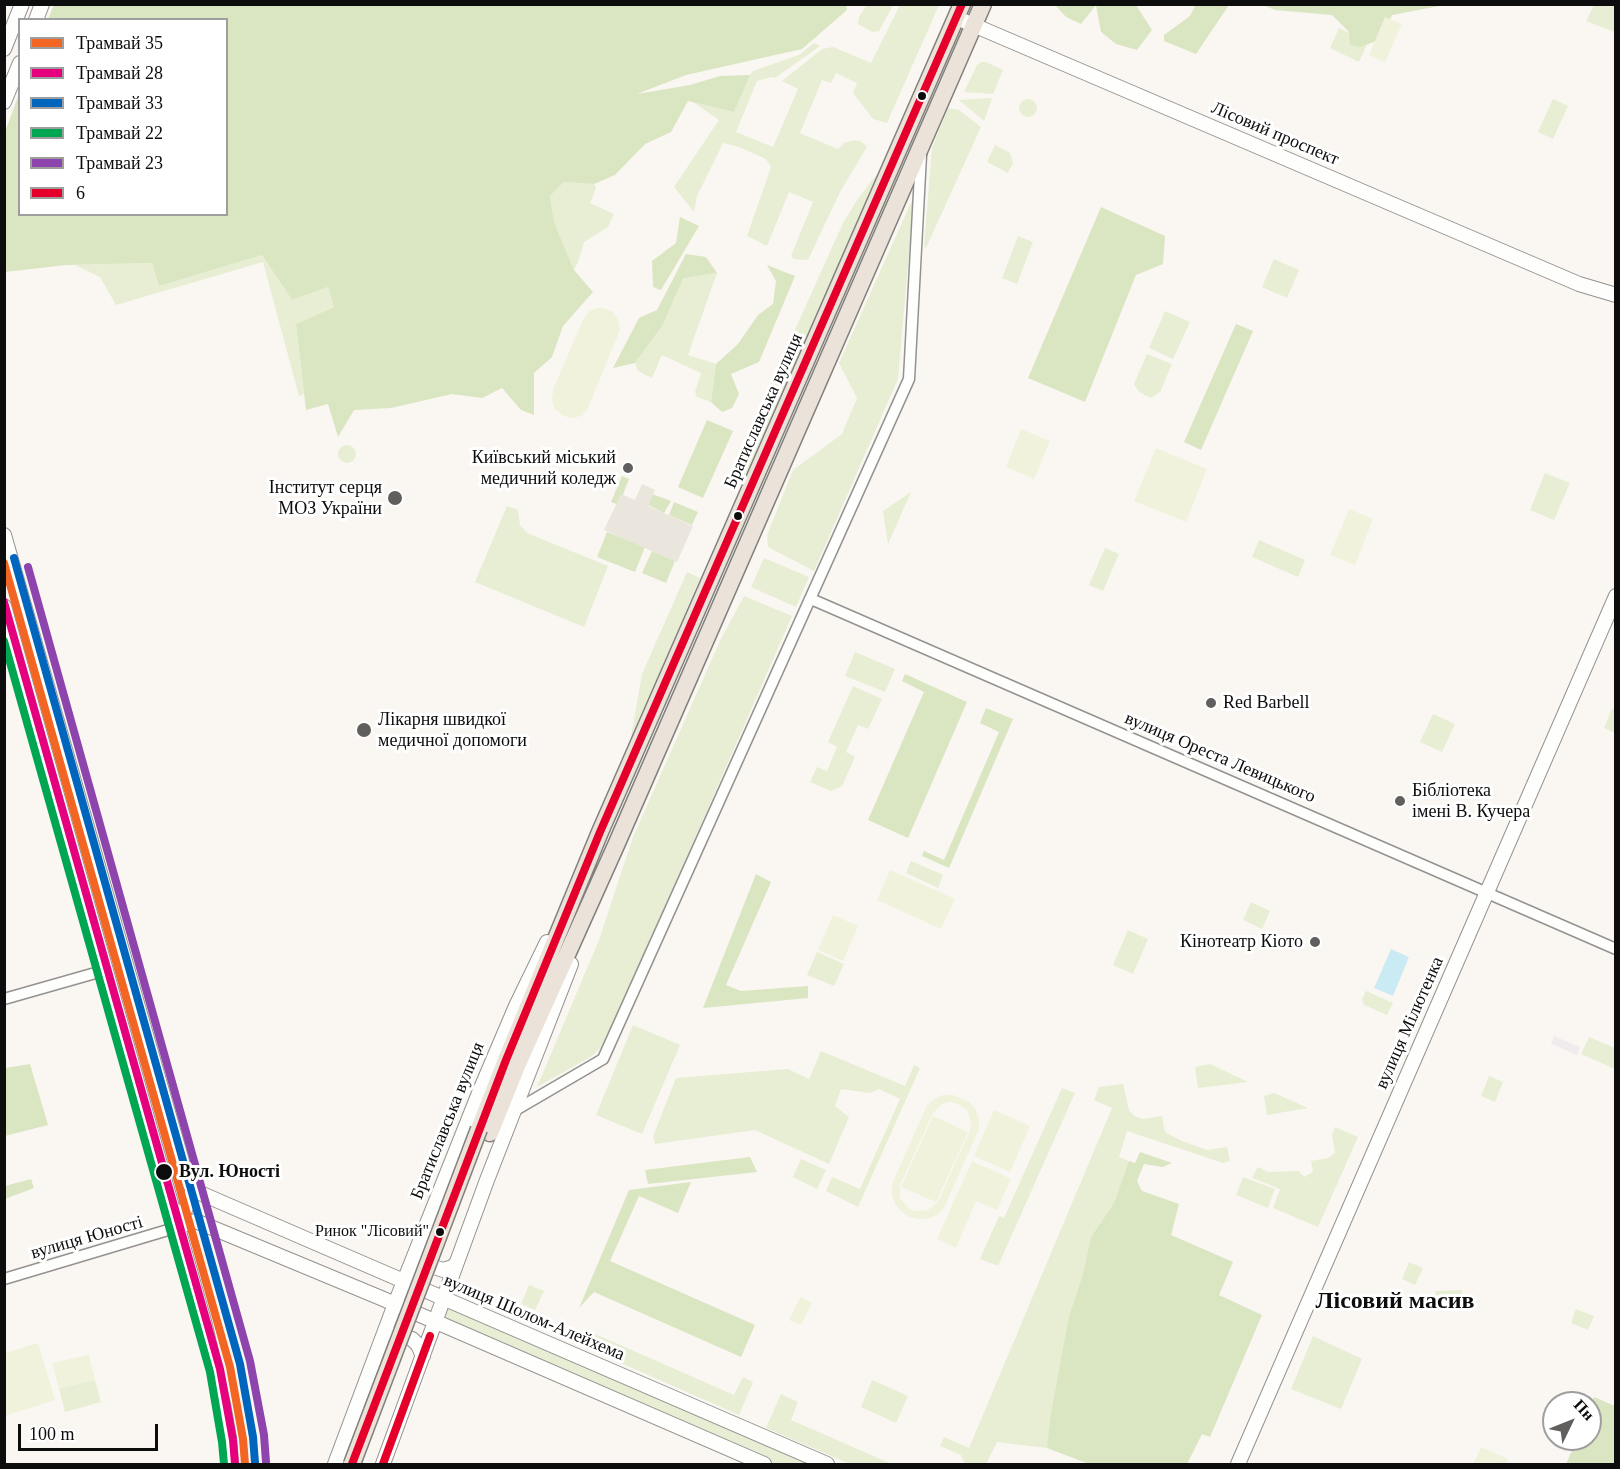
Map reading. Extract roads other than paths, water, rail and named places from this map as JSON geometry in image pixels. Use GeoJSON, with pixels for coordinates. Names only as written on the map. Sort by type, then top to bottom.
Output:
{"type":"FeatureCollection","features":[{"type":"Feature","properties":{"kind":"main road","name":"Братиславська вулиця"},"geometry":{"type":"LineString","coordinates":[[352,1464],[484,1131],[517,1066],[617,843],[983,4]]}},
{"type":"Feature","properties":{"kind":"main road","name":"Братиславська вулиця"},"geometry":{"type":"LineString","coordinates":[[363,1464],[484,1131],[506,1060],[600,832],[959,11]]}},
{"type":"Feature","properties":{"kind":"street"},"geometry":{"type":"LineString","coordinates":[[4,49],[22,4]]}},
{"type":"Feature","properties":{"kind":"street","name":"Лісовий проспект"},"geometry":{"type":"LineString","coordinates":[[959,11],[974,25],[1579,284],[1616,296]]}},
{"type":"Feature","properties":{"kind":"street"},"geometry":{"type":"LineString","coordinates":[[4,102],[18,68]]}},
{"type":"Feature","properties":{"kind":"street"},"geometry":{"type":"LineString","coordinates":[[514,1111],[603,1059],[909,380],[921,149]]}},
{"type":"Feature","properties":{"kind":"street","name":"Лісовий проспект"},"geometry":{"type":"LineString","coordinates":[[1579,284],[1616,306]]}},
{"type":"Feature","properties":{"kind":"street"},"geometry":{"type":"LineString","coordinates":[[4,535],[186,1179],[193,1190],[178,1227]]}},
{"type":"Feature","properties":{"kind":"street","name":"вулиця Мілютенка"},"geometry":{"type":"LineString","coordinates":[[1238,1464],[1616,597]]}},
{"type":"Feature","properties":{"kind":"street","name":"вулиця Ореста Левицького"},"geometry":{"type":"LineString","coordinates":[[811,599],[1616,949]]}},
{"type":"Feature","properties":{"kind":"street"},"geometry":{"type":"LineString","coordinates":[[4,606],[204,1321],[219,1383],[229,1438],[231,1464]]}},
{"type":"Feature","properties":{"kind":"street","name":"Братиславська вулиця"},"geometry":{"type":"LineString","coordinates":[[335,1464],[416,1249],[516,1006],[600,832]]}},
{"type":"Feature","properties":{"kind":"street","name":"Братиславська вулиця"},"geometry":{"type":"LineString","coordinates":[[383,1464],[514,1111],[617,843]]}},
{"type":"Feature","properties":{"kind":"street"},"geometry":{"type":"LineString","coordinates":[[4,999],[106,970]]}},
{"type":"Feature","properties":{"kind":"street","name":"вулиця Шолом-Алейхема"},"geometry":{"type":"LineString","coordinates":[[193,1190],[827,1464]]}},
{"type":"Feature","properties":{"kind":"street"},"geometry":{"type":"LineString","coordinates":[[178,1227],[195,1221],[395,1304],[764,1464]]}},
{"type":"Feature","properties":{"kind":"street","name":"вулиця Юності"},"geometry":{"type":"LineString","coordinates":[[4,1279],[178,1227]]}},
{"type":"Feature","properties":{"kind":"street"},"geometry":{"type":"LineString","coordinates":[[416,1249],[426,1261],[443,1270],[453,1268],[458,1262]]}},
{"type":"Feature","properties":{"kind":"street"},"geometry":{"type":"LineString","coordinates":[[380,1345],[388,1336],[398,1334],[406,1336],[418,1345],[423,1356]]}},
{"type":"Feature","properties":{"kind":"water"},"geometry":{"type":"Polygon","coordinates":[[[1391,949],[1409,957],[1393,996],[1374,988],[1391,949]]]}},
{"type":"Feature","properties":{"kind":"tram line","name":"33"},"geometry":{"type":"LineString","coordinates":[[14,558],[240,1364],[253,1437],[255,1463]]}},
{"type":"Feature","properties":{"kind":"tram line","name":"35"},"geometry":{"type":"LineString","coordinates":[[4,563],[230,1367],[243,1439],[245,1464]]}},
{"type":"Feature","properties":{"kind":"tram line","name":"23"},"geometry":{"type":"LineString","coordinates":[[28,567],[250,1361],[264,1435],[266,1462]]}},
{"type":"Feature","properties":{"kind":"tram line","name":"28"},"geometry":{"type":"LineString","coordinates":[[4,602],[220,1369],[235,1464]]}},
{"type":"Feature","properties":{"kind":"tram line","name":"22"},"geometry":{"type":"LineString","coordinates":[[4,641],[210,1372],[224,1464]]}},
{"type":"Feature","properties":{"kind":"place","name":"Київський міський медичний коледж"},"geometry":{"type":"Point","coordinates":[628,468]}},
{"type":"Feature","properties":{"kind":"place","name":"Інститут серця МОЗ України"},"geometry":{"type":"Point","coordinates":[395,498]}},
{"type":"Feature","properties":{"kind":"place","name":"Red Barbell"},"geometry":{"type":"Point","coordinates":[1211,703]}},
{"type":"Feature","properties":{"kind":"place","name":"Лікарня швидкої медичної допомоги"},"geometry":{"type":"Point","coordinates":[364,730]}},
{"type":"Feature","properties":{"kind":"place","name":"Бібліотека імені В. Кучера"},"geometry":{"type":"Point","coordinates":[1400,801]}},
{"type":"Feature","properties":{"kind":"place","name":"Кінотеатр Кіото"},"geometry":{"type":"Point","coordinates":[1315,942]}},
{"type":"Feature","properties":{"kind":"place","name":"Вул. Юності"},"geometry":{"type":"Point","coordinates":[164,1172]}},
{"type":"Feature","properties":{"kind":"place","name":"Ринок \"Лісовий\""},"geometry":{"type":"Point","coordinates":[440,1232]}},
{"type":"Feature","properties":{"kind":"district","name":"Лісовий масив"},"geometry":{"type":"Point","coordinates":[1395,1302]}}]}
